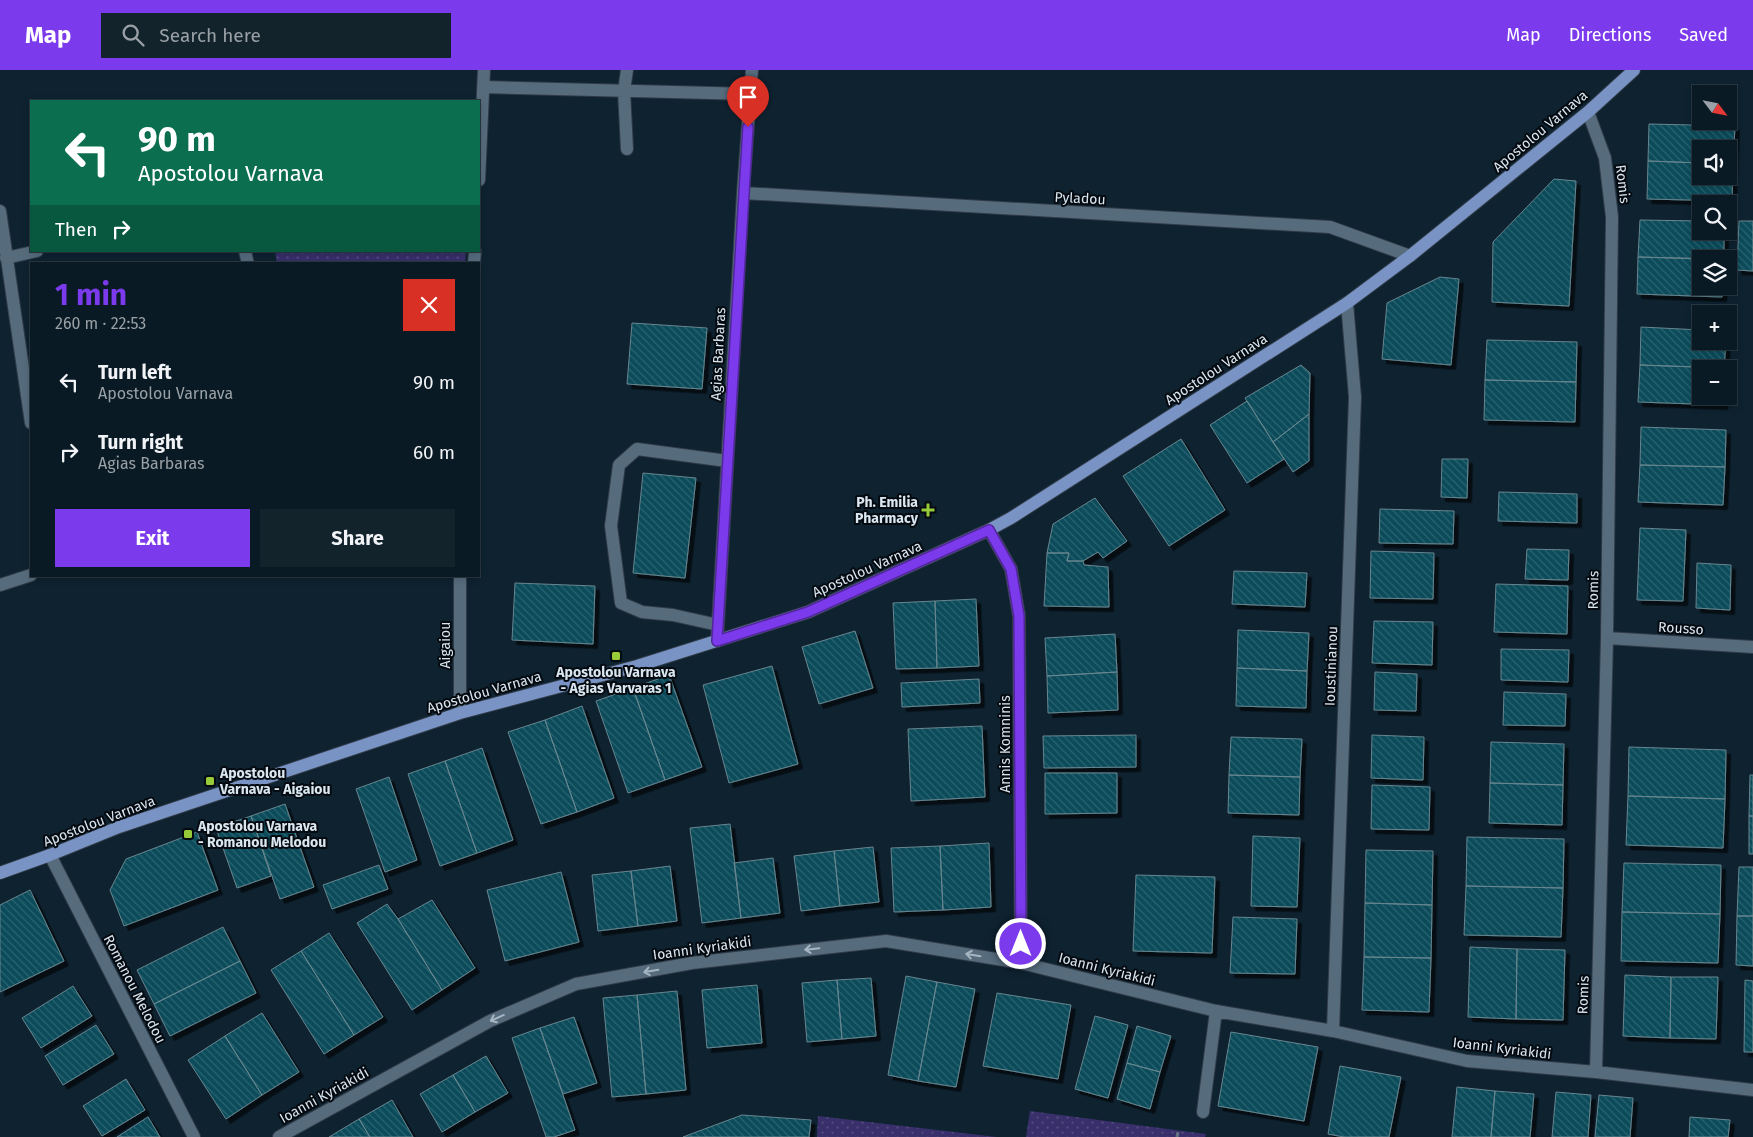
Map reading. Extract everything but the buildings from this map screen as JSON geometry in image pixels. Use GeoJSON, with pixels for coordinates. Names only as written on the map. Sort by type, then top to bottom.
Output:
{"type":"FeatureCollection","features":[{"type":"Feature","properties":{"kind":"main road","name":"Apostolou Varnava"},"geometry":{"type":"LineString","coordinates":[[0,873],[120,827],[460,713],[637,666],[808,612],[989,530],[1011,518],[1347,303],[1410,256],[1588,112],[1634,70]]}},
{"type":"Feature","properties":{"kind":"street"},"geometry":{"type":"LineString","coordinates":[[480,161],[484,70]]}},
{"type":"Feature","properties":{"kind":"street"},"geometry":{"type":"LineString","coordinates":[[627,70],[624,91],[627,149]]}},
{"type":"Feature","properties":{"kind":"street","name":"Agias Barbaras"},"geometry":{"type":"LineString","coordinates":[[717,641],[752,70]]}},
{"type":"Feature","properties":{"kind":"street"},"geometry":{"type":"LineString","coordinates":[[484,87],[750,94]]}},
{"type":"Feature","properties":{"kind":"street","name":"Romis"},"geometry":{"type":"LineString","coordinates":[[1588,112],[1605,158],[1612,217],[1607,638],[1596,1072]]}},
{"type":"Feature","properties":{"kind":"street","name":"Pyladou"},"geometry":{"type":"LineString","coordinates":[[743,193],[1330,228],[1410,256]]}},
{"type":"Feature","properties":{"kind":"street"},"geometry":{"type":"LineString","coordinates":[[0,211],[30,416]]}},
{"type":"Feature","properties":{"kind":"street"},"geometry":{"type":"LineString","coordinates":[[6,258],[33,252]]}},
{"type":"Feature","properties":{"kind":"street","name":"Ioustinianou"},"geometry":{"type":"LineString","coordinates":[[1333,1031],[1355,397],[1347,303]]}},
{"type":"Feature","properties":{"kind":"street"},"geometry":{"type":"LineString","coordinates":[[718,625],[673,615],[642,612],[621,603],[611,526],[619,465],[637,449],[727,461]]}},
{"type":"Feature","properties":{"kind":"street","name":"Annis Komninis"},"geometry":{"type":"LineString","coordinates":[[989,530],[1011,569],[1019,616],[1021,963]]}},
{"type":"Feature","properties":{"kind":"street"},"geometry":{"type":"LineString","coordinates":[[0,585],[30,575]]}},
{"type":"Feature","properties":{"kind":"street","name":"Aigaiou"},"geometry":{"type":"LineString","coordinates":[[460,577],[460,713]]}},
{"type":"Feature","properties":{"kind":"street","name":"Rousso"},"geometry":{"type":"LineString","coordinates":[[1607,638],[1753,647]]}},
{"type":"Feature","properties":{"kind":"street","name":"Romanou Melodou"},"geometry":{"type":"LineString","coordinates":[[50,855],[194,1137]]}},
{"type":"Feature","properties":{"kind":"street","name":"Ioanni Kyriakidi"},"geometry":{"type":"LineString","coordinates":[[279,1137],[490,1021],[576,984],[692,963],[886,941],[1021,963],[1216,1011],[1333,1031],[1467,1061],[1596,1072],[1753,1090]]}},
{"type":"Feature","properties":{"kind":"street"},"geometry":{"type":"LineString","coordinates":[[1203,1112],[1216,1011]]}},
{"type":"Feature","properties":{"kind":"shaded area"},"geometry":{"type":"Polygon","coordinates":[[[275,252],[466,252],[465,262],[277,262],[275,252]]]}},
{"type":"Feature","properties":{"kind":"shaded area"},"geometry":{"type":"Polygon","coordinates":[[[1030,1111],[1206,1134],[1205,1137],[1026,1137],[1030,1111]]]}},
{"type":"Feature","properties":{"kind":"shaded area"},"geometry":{"type":"Polygon","coordinates":[[[818,1116],[997,1137],[817,1137],[818,1116]]]}},
{"type":"Feature","properties":{"kind":"place","name":"Ph. Emilia Pharmacy"},"geometry":{"type":"Point","coordinates":[928,510]}},
{"type":"Feature","properties":{"kind":"place","name":"Apostolou Varnava - Agias Varvaras 1"},"geometry":{"type":"Point","coordinates":[616,656]}},
{"type":"Feature","properties":{"kind":"place","name":"Apostolou Varnava - Aigaiou"},"geometry":{"type":"Point","coordinates":[210,781]}},
{"type":"Feature","properties":{"kind":"place","name":"Apostolou Varnava - Romanou Melodou"},"geometry":{"type":"Point","coordinates":[188,834]}},
{"type":"Feature","properties":{"kind":"route"},"geometry":{"type":"LineString","coordinates":[[748,127],[717,641],[808,612],[989,530],[1011,569],[1019,616],[1021,944]]}}]}
